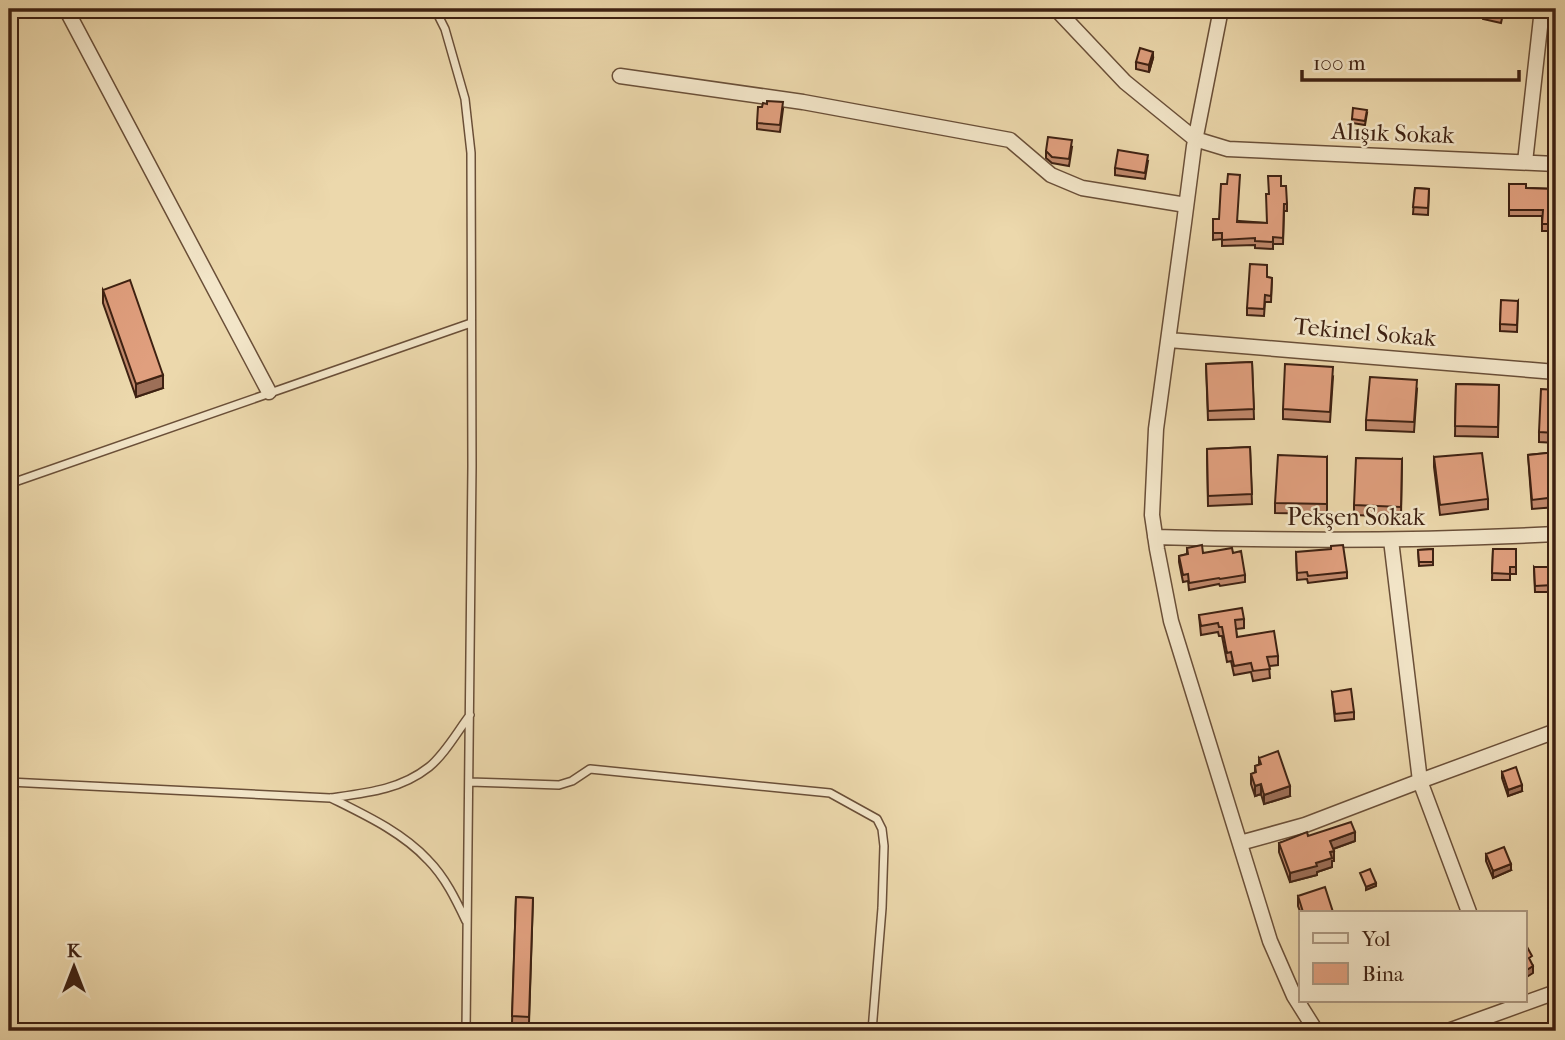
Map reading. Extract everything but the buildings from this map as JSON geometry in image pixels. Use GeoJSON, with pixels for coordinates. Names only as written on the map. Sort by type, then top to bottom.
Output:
{"type":"FeatureCollection","features":[{"type":"Feature","properties":{"kind":"street"},"geometry":{"type":"LineString","coordinates":[[66,9],[269,393]]}},
{"type":"Feature","properties":{"kind":"street"},"geometry":{"type":"LineString","coordinates":[[1056,9],[1125,82],[1195,139]]}},
{"type":"Feature","properties":{"kind":"street"},"geometry":{"type":"LineString","coordinates":[[1221,9],[1195,139],[1156,429],[1153,515],[1155,537],[1171,621],[1270,941],[1294,996],[1316,1031]]}},
{"type":"Feature","properties":{"kind":"street"},"geometry":{"type":"LineString","coordinates":[[1525,162],[1542,9]]}},
{"type":"Feature","properties":{"kind":"street"},"geometry":{"type":"LineString","coordinates":[[620,76],[803,102],[1010,140],[1051,175],[1082,188],[1186,205]]}},
{"type":"Feature","properties":{"kind":"street","name":"Alışık Sokak"},"geometry":{"type":"LineString","coordinates":[[1195,139],[1228,149],[1556,164]]}},
{"type":"Feature","properties":{"kind":"street","name":"Tekinel Sokak"},"geometry":{"type":"LineString","coordinates":[[1169,340],[1556,372]]}},
{"type":"Feature","properties":{"kind":"street","name":"Pekşen Sokak"},"geometry":{"type":"LineString","coordinates":[[1155,537],[1286,541],[1556,534]]}},
{"type":"Feature","properties":{"kind":"street"},"geometry":{"type":"LineString","coordinates":[[1391,540],[1420,781],[1469,911]]}},
{"type":"Feature","properties":{"kind":"street"},"geometry":{"type":"LineString","coordinates":[[1240,844],[1305,825],[1556,731]]}},
{"type":"Feature","properties":{"kind":"street"},"geometry":{"type":"LineString","coordinates":[[1526,1000],[1556,992]]}},
{"type":"Feature","properties":{"kind":"street"},"geometry":{"type":"LineString","coordinates":[[1448,1031],[1501,1006]]}},
{"type":"Feature","properties":{"kind":"lane"},"geometry":{"type":"LineString","coordinates":[[435,9],[445,29],[465,99],[471,153],[470,715],[466,1031]]}},
{"type":"Feature","properties":{"kind":"lane"},"geometry":{"type":"LineString","coordinates":[[9,484],[471,323]]}},
{"type":"Feature","properties":{"kind":"lane"},"geometry":{"type":"LineString","coordinates":[[9,773],[10,782],[330,798],[378,792],[402,784],[430,766],[470,715]]}},
{"type":"Feature","properties":{"kind":"lane"},"geometry":{"type":"LineString","coordinates":[[469,782],[559,785],[572,781],[590,769],[830,793],[877,819],[883,829],[884,846],[872,1031]]}},
{"type":"Feature","properties":{"kind":"lane"},"geometry":{"type":"LineString","coordinates":[[330,798],[381,822],[428,860],[455,897],[467,924]]}}]}
